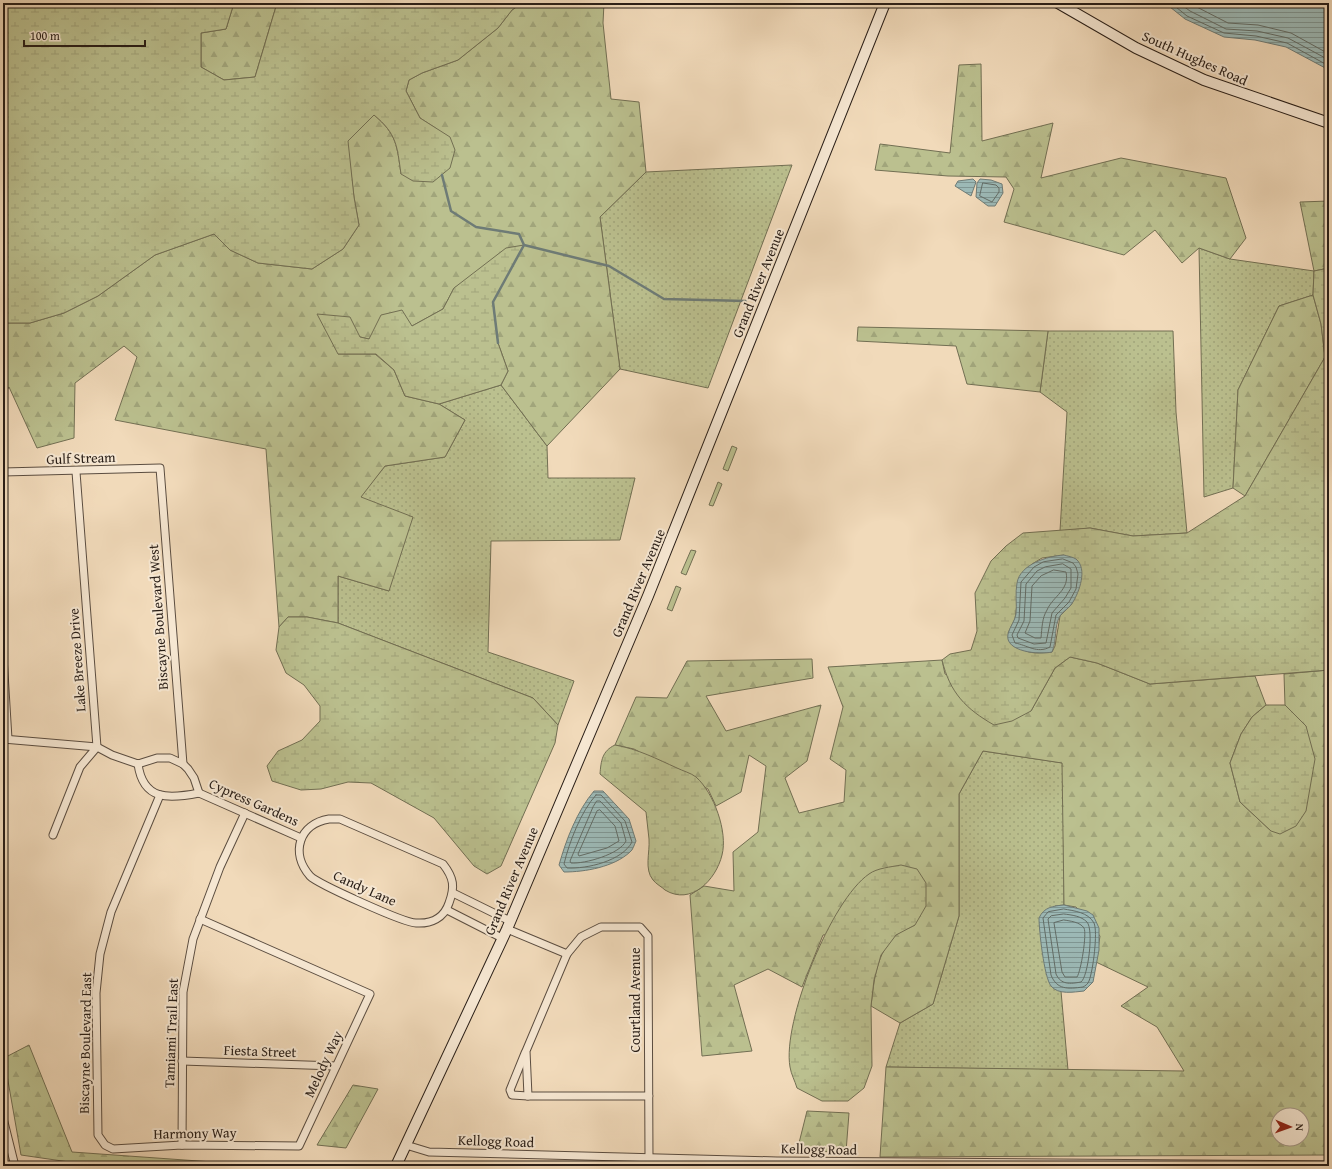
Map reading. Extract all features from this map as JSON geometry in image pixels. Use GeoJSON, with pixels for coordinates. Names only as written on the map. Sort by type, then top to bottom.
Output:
{"type":"FeatureCollection","features":[{"type":"Feature","properties":{"kind":"main road","name":"Grand River Avenue"},"geometry":{"type":"LineString","coordinates":[[397,1166],[506,929],[685,507],[885,3]]}},
{"type":"Feature","properties":{"kind":"main road","name":"South Hughes Road"},"geometry":{"type":"LineString","coordinates":[[1058,3],[1136,48],[1197,78],[1241,95],[1329,123]]}},
{"type":"Feature","properties":{"kind":"street","name":"Gulf Stream"},"geometry":{"type":"LineString","coordinates":[[3,472],[76,472],[160,468]]}},
{"type":"Feature","properties":{"kind":"street","name":"Biscayne Boulevard West"},"geometry":{"type":"LineString","coordinates":[[160,468],[183,764]]}},
{"type":"Feature","properties":{"kind":"street","name":"Lake Breeze Drive"},"geometry":{"type":"LineString","coordinates":[[76,472],[97,747]]}},
{"type":"Feature","properties":{"kind":"street"},"geometry":{"type":"LineString","coordinates":[[3,656],[5,739],[97,747],[112,755],[138,764],[157,758],[170,758],[183,764]]}},
{"type":"Feature","properties":{"kind":"street"},"geometry":{"type":"LineString","coordinates":[[53,835],[80,767],[97,747]]}},
{"type":"Feature","properties":{"kind":"street"},"geometry":{"type":"LineString","coordinates":[[138,764],[140,776],[145,785],[160,795],[170,798],[199,793]]}},
{"type":"Feature","properties":{"kind":"street","name":"Cypress Gardens"},"geometry":{"type":"LineString","coordinates":[[183,764],[194,778],[199,793],[301,838],[306,830],[318,821],[340,819],[443,864],[451,874],[454,882],[453,893],[447,910]]}},
{"type":"Feature","properties":{"kind":"street","name":"Biscayne Boulevard East"},"geometry":{"type":"LineString","coordinates":[[98,1135],[96,993],[100,954],[111,912],[160,795]]}},
{"type":"Feature","properties":{"kind":"street","name":"Tamiami Trail East"},"geometry":{"type":"LineString","coordinates":[[182,1145],[183,992],[192,939],[220,867],[245,813]]}},
{"type":"Feature","properties":{"kind":"street","name":"Candy Lane"},"geometry":{"type":"LineString","coordinates":[[301,838],[300,846],[305,868],[311,877],[335,890],[414,923],[431,921],[440,918],[447,910]]}},
{"type":"Feature","properties":{"kind":"street"},"geometry":{"type":"LineString","coordinates":[[453,893],[506,929]]}},
{"type":"Feature","properties":{"kind":"street"},"geometry":{"type":"LineString","coordinates":[[447,910],[506,929],[567,954]]}},
{"type":"Feature","properties":{"kind":"street","name":"Melody Way"},"geometry":{"type":"LineString","coordinates":[[200,919],[370,994],[299,1146]]}},
{"type":"Feature","properties":{"kind":"street","name":"Courtland Avenue"},"geometry":{"type":"LineString","coordinates":[[649,1096],[528,1096],[512,1095],[510,1090],[567,954],[581,937],[601,927],[640,927],[648,936],[649,1096],[649,1158]]}},
{"type":"Feature","properties":{"kind":"street","name":"Courtland Avenue"},"geometry":{"type":"LineString","coordinates":[[526,1051],[528,1096]]}},
{"type":"Feature","properties":{"kind":"street","name":"Fiesta Street"},"geometry":{"type":"LineString","coordinates":[[182,1061],[336,1066]]}},
{"type":"Feature","properties":{"kind":"street"},"geometry":{"type":"LineString","coordinates":[[3,1118],[15,1166],[17,1166]]}},
{"type":"Feature","properties":{"kind":"street","name":"Harmony Way"},"geometry":{"type":"LineString","coordinates":[[98,1135],[105,1145],[113,1149],[182,1145],[299,1146]]}},
{"type":"Feature","properties":{"kind":"street","name":"Kellogg Road"},"geometry":{"type":"LineString","coordinates":[[406,1144],[429,1152],[649,1158],[833,1162],[1329,1165]]}},
{"type":"Feature","properties":{"kind":"street"},"geometry":{"type":"LineString","coordinates":[[367,1166],[397,1166]]}},
{"type":"Feature","properties":{"kind":"green space"},"geometry":{"type":"Polygon","coordinates":[[[3,3],[234,3],[226,29],[201,33],[201,67],[224,80],[255,77],[277,3],[522,3],[512,10],[498,28],[458,60],[422,73],[409,80],[406,91],[420,118],[450,137],[455,150],[450,168],[433,182],[413,181],[401,174],[395,141],[387,128],[374,115],[348,141],[354,197],[359,225],[343,249],[312,269],[258,263],[230,250],[214,234],[155,255],[98,296],[64,313],[30,323],[3,323],[3,3]]]}},
{"type":"Feature","properties":{"kind":"green space"},"geometry":{"type":"Polygon","coordinates":[[[234,3],[277,3],[255,77],[224,80],[201,67],[201,33],[226,29],[234,3]]]}},
{"type":"Feature","properties":{"kind":"green space"},"geometry":{"type":"Polygon","coordinates":[[[522,3],[604,3],[603,23],[611,99],[639,102],[646,172],[600,217],[620,369],[547,446],[501,385],[508,371],[498,343],[493,302],[524,245],[454,288],[443,309],[412,326],[369,339],[360,337],[338,354],[375,354],[394,370],[405,396],[439,404],[465,420],[445,457],[385,466],[361,497],[413,517],[389,591],[338,576],[338,623],[307,617],[288,617],[279,627],[266,449],[115,420],[137,357],[124,346],[75,383],[74,438],[37,448],[9,387],[3,397],[3,323],[30,323],[64,313],[98,296],[155,255],[214,234],[230,250],[258,263],[312,269],[343,249],[359,225],[347,141],[374,115],[387,128],[395,141],[401,174],[437,129],[420,118],[406,91],[409,80],[422,73],[458,60],[498,28],[512,10],[522,3]]]}},
{"type":"Feature","properties":{"kind":"green space"},"geometry":{"type":"Polygon","coordinates":[[[981,64],[982,141],[1053,123],[1041,178],[1121,158],[1226,178],[1246,238],[1230,259],[1199,248],[1182,263],[1155,230],[1124,255],[1004,222],[1014,189],[1006,177],[948,176],[875,170],[880,144],[950,153],[959,65],[981,64]]]}},
{"type":"Feature","properties":{"kind":"green space"},"geometry":{"type":"Polygon","coordinates":[[[792,165],[708,388],[620,369],[600,217],[646,172],[792,165]]]}},
{"type":"Feature","properties":{"kind":"green space"},"geometry":{"type":"Polygon","coordinates":[[[1329,201],[1329,268],[1314,271],[1300,202],[1329,201]]]}},
{"type":"Feature","properties":{"kind":"green space"},"geometry":{"type":"Polygon","coordinates":[[[524,245],[493,302],[498,343],[508,371],[501,385],[439,404],[405,396],[394,370],[376,354],[338,354],[317,314],[350,317],[360,337],[369,339],[381,315],[402,310],[412,326],[443,309],[454,288],[506,248],[524,245]]]}},
{"type":"Feature","properties":{"kind":"green space"},"geometry":{"type":"Polygon","coordinates":[[[1199,248],[1230,259],[1314,271],[1313,295],[1279,306],[1238,390],[1233,488],[1204,497],[1199,248]]]}},
{"type":"Feature","properties":{"kind":"green space"},"geometry":{"type":"Polygon","coordinates":[[[1329,268],[1329,670],[1150,684],[1097,663],[1070,657],[1055,668],[1031,711],[1012,721],[994,725],[975,713],[960,699],[955,691],[945,672],[942,660],[950,654],[971,650],[977,631],[975,593],[991,561],[1006,546],[1023,533],[1090,528],[1133,536],[1187,533],[1245,496],[1325,357],[1321,324],[1313,295],[1314,271],[1329,268]],[[1064,555],[1042,558],[1032,564],[1017,604],[1015,619],[1008,633],[1022,649],[1026,651],[1037,653],[1052,652],[1055,646],[1060,616],[1072,604],[1064,555]]]}},
{"type":"Feature","properties":{"kind":"green space"},"geometry":{"type":"Polygon","coordinates":[[[1313,295],[1321,324],[1325,357],[1245,496],[1233,488],[1238,390],[1279,306],[1313,295]]]}},
{"type":"Feature","properties":{"kind":"green space"},"geometry":{"type":"Polygon","coordinates":[[[858,327],[1048,331],[1040,392],[967,384],[956,346],[857,341],[858,327]]]}},
{"type":"Feature","properties":{"kind":"green space"},"geometry":{"type":"Polygon","coordinates":[[[1048,331],[1173,331],[1176,412],[1187,533],[1133,536],[1090,528],[1060,531],[1067,412],[1040,392],[1048,331]]]}},
{"type":"Feature","properties":{"kind":"green space"},"geometry":{"type":"Polygon","coordinates":[[[501,385],[547,446],[548,478],[635,478],[620,540],[491,541],[488,652],[574,681],[558,725],[533,698],[338,623],[338,576],[389,591],[360,497],[385,466],[445,457],[465,420],[439,404],[501,385]]]}},
{"type":"Feature","properties":{"kind":"green space"},"geometry":{"type":"Polygon","coordinates":[[[732,446],[737,448],[728,471],[723,469],[732,446]]]}},
{"type":"Feature","properties":{"kind":"green space"},"geometry":{"type":"Polygon","coordinates":[[[718,482],[722,484],[713,506],[709,505],[718,482]]]}},
{"type":"Feature","properties":{"kind":"green space"},"geometry":{"type":"Polygon","coordinates":[[[691,550],[696,551],[686,575],[681,573],[691,550]]]}},
{"type":"Feature","properties":{"kind":"green space"},"geometry":{"type":"Polygon","coordinates":[[[676,586],[681,588],[672,611],[667,609],[676,586]]]}},
{"type":"Feature","properties":{"kind":"green space"},"geometry":{"type":"Polygon","coordinates":[[[288,617],[307,617],[338,623],[533,698],[558,725],[555,743],[501,866],[487,874],[474,866],[434,818],[371,783],[348,782],[321,789],[301,790],[272,781],[267,766],[278,751],[302,740],[320,721],[320,706],[304,685],[286,673],[276,650],[279,627],[288,617]]]}},
{"type":"Feature","properties":{"kind":"green space"},"geometry":{"type":"Polygon","coordinates":[[[1070,657],[1097,663],[1150,684],[1255,676],[1266,705],[1252,717],[1241,734],[1230,763],[1240,802],[1271,831],[1306,726],[1285,705],[1284,674],[1329,670],[1329,1155],[880,1157],[886,1067],[1184,1071],[1157,1027],[1121,1006],[1148,987],[1096,962],[1100,936],[1076,907],[1064,905],[1062,763],[983,751],[959,794],[959,916],[933,1004],[900,1023],[871,1006],[877,968],[884,950],[896,935],[915,925],[823,935],[802,987],[768,969],[734,985],[752,1051],[702,1056],[690,895],[704,886],[734,891],[733,852],[758,832],[766,766],[749,755],[741,792],[716,806],[708,789],[634,749],[615,745],[636,697],[667,698],[687,661],[812,659],[813,678],[706,696],[726,731],[821,705],[807,761],[785,778],[799,813],[844,802],[846,770],[830,759],[843,707],[828,667],[942,660],[945,674],[1031,711],[1055,668],[1070,657]]]}},
{"type":"Feature","properties":{"kind":"green space"},"geometry":{"type":"Polygon","coordinates":[[[1266,705],[1285,705],[1306,726],[1315,759],[1306,811],[1296,826],[1280,834],[1271,831],[1240,802],[1230,763],[1241,734],[1252,717],[1266,705]]]}},
{"type":"Feature","properties":{"kind":"green space"},"geometry":{"type":"Polygon","coordinates":[[[615,745],[655,758],[692,774],[703,784],[714,803],[723,835],[722,855],[719,864],[708,881],[693,893],[684,895],[675,894],[665,890],[650,876],[648,866],[649,839],[646,812],[600,774],[605,753],[615,745]]]}},
{"type":"Feature","properties":{"kind":"green space"},"geometry":{"type":"Polygon","coordinates":[[[983,751],[1063,763],[1064,905],[1055,906],[1056,989],[1061,991],[1068,1070],[886,1067],[900,1023],[933,1004],[959,916],[959,794],[983,751]]]}},
{"type":"Feature","properties":{"kind":"green space"},"geometry":{"type":"Polygon","coordinates":[[[901,865],[917,869],[926,883],[926,906],[915,925],[896,935],[881,955],[874,980],[871,1006],[872,1066],[864,1088],[848,1101],[822,1101],[797,1088],[790,1067],[790,1047],[801,993],[812,963],[825,935],[854,888],[869,874],[876,870],[901,865]]]}},
{"type":"Feature","properties":{"kind":"green space"},"geometry":{"type":"Polygon","coordinates":[[[29,1045],[72,1152],[269,1166],[75,1166],[76,1163],[21,1155],[4,1058],[29,1045]]]}},
{"type":"Feature","properties":{"kind":"green space"},"geometry":{"type":"Polygon","coordinates":[[[353,1085],[378,1089],[346,1148],[317,1145],[353,1085]]]}},
{"type":"Feature","properties":{"kind":"green space"},"geometry":{"type":"Polygon","coordinates":[[[807,1111],[849,1113],[846,1152],[797,1151],[807,1111]]]}},
{"type":"Feature","properties":{"kind":"water"},"geometry":{"type":"Polygon","coordinates":[[[1165,3],[1329,3],[1329,70],[1286,47],[1255,40],[1224,37],[1185,19],[1165,3]]]}},
{"type":"Feature","properties":{"kind":"water"},"geometry":{"type":"Polygon","coordinates":[[[973,179],[976,182],[971,196],[955,186],[958,181],[973,179]]]}},
{"type":"Feature","properties":{"kind":"water"},"geometry":{"type":"Polygon","coordinates":[[[980,179],[991,180],[1002,184],[1003,193],[995,206],[988,206],[976,197],[977,183],[980,179]]]}},
{"type":"Feature","properties":{"kind":"water"},"geometry":{"type":"Polygon","coordinates":[[[1064,555],[1075,558],[1080,563],[1082,574],[1080,587],[1073,602],[1061,614],[1058,620],[1055,643],[1052,652],[1040,653],[1024,651],[1017,648],[1008,640],[1008,634],[1016,614],[1016,587],[1019,576],[1029,566],[1036,562],[1050,557],[1064,555]]]}},
{"type":"Feature","properties":{"kind":"water"},"geometry":{"type":"Polygon","coordinates":[[[594,791],[603,791],[629,819],[636,841],[631,851],[608,865],[590,870],[564,872],[559,865],[565,846],[582,807],[594,791]]]}},
{"type":"Feature","properties":{"kind":"water"},"geometry":{"type":"Polygon","coordinates":[[[1064,905],[1087,911],[1093,915],[1099,928],[1099,950],[1093,982],[1084,991],[1058,991],[1051,986],[1046,973],[1039,918],[1046,909],[1064,905]]]}},
{"type":"Feature","properties":{"kind":"waterway"},"geometry":{"type":"LineString","coordinates":[[442,175],[451,211],[476,227],[519,234],[524,245],[609,266],[664,299],[746,301]]}},
{"type":"Feature","properties":{"kind":"waterway"},"geometry":{"type":"LineString","coordinates":[[498,343],[493,302],[524,245]]}}]}
